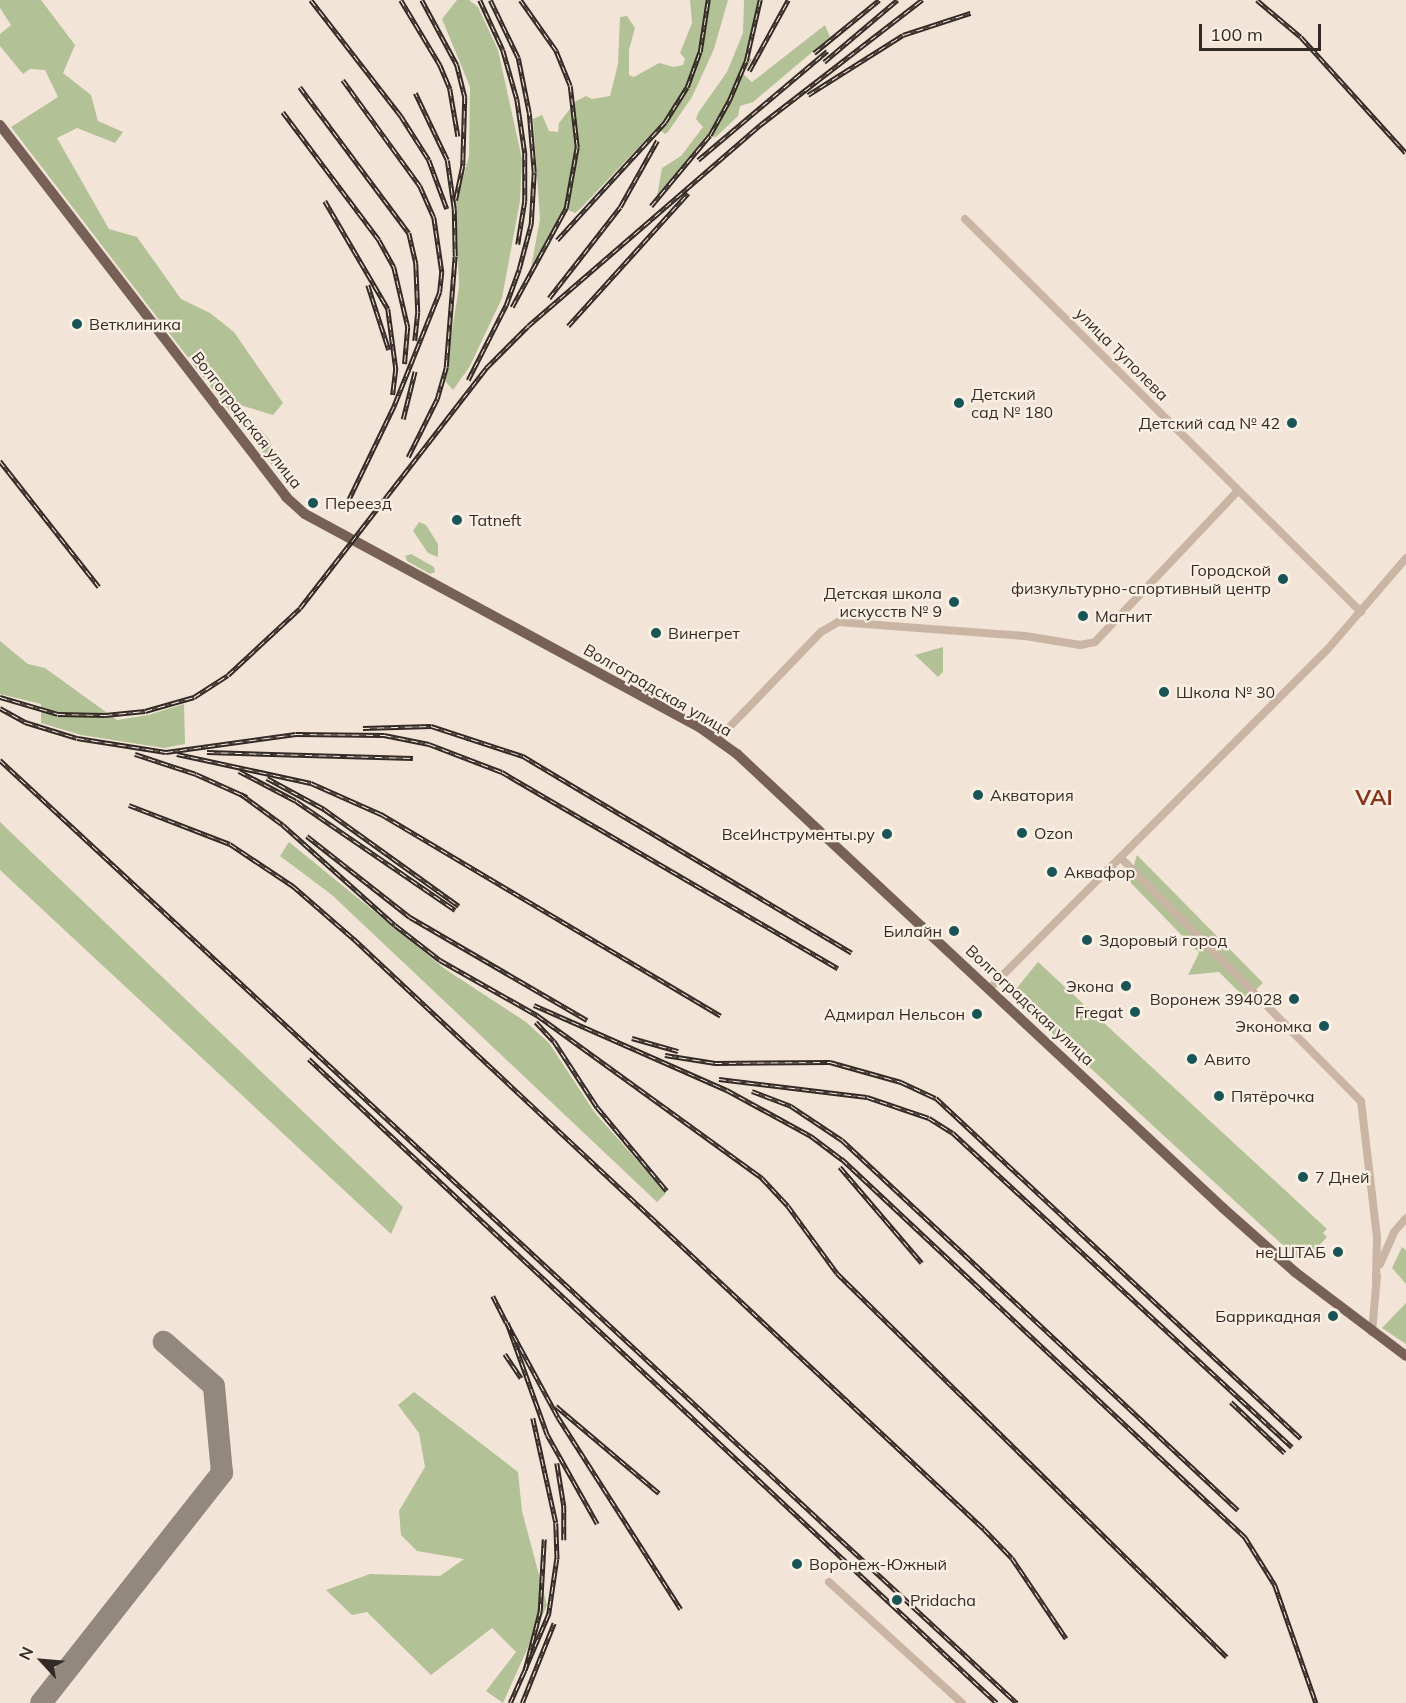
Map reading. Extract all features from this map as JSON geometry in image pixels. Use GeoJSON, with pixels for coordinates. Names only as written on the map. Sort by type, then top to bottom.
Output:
{"type":"FeatureCollection","features":[{"type":"Feature","properties":{"kind":"main road","name":"Волгоградская улица"},"geometry":{"type":"LineString","coordinates":[[0,125],[285,497],[305,513],[718,739],[990,988],[1223,1208],[1372,1332],[1406,1356]]}},
{"type":"Feature","properties":{"kind":"street","name":"улица Туполева"},"geometry":{"type":"LineString","coordinates":[[965,219],[1361,612]]}},
{"type":"Feature","properties":{"kind":"street"},"geometry":{"type":"LineString","coordinates":[[718,739],[821,632],[838,622],[1024,636],[1080,645],[1095,642],[1238,491]]}},
{"type":"Feature","properties":{"kind":"street"},"geometry":{"type":"LineString","coordinates":[[990,988],[1122,859],[1361,612],[1406,558]]}},
{"type":"Feature","properties":{"kind":"street"},"geometry":{"type":"LineString","coordinates":[[1122,859],[1361,1101],[1377,1238],[1372,1332]]}},
{"type":"Feature","properties":{"kind":"street"},"geometry":{"type":"LineString","coordinates":[[1376,1280],[1382,1257],[1406,1218]]}},
{"type":"Feature","properties":{"kind":"street"},"geometry":{"type":"LineString","coordinates":[[829,1582],[962,1703]]}},
{"type":"Feature","properties":{"kind":"green space"},"geometry":{"type":"Polygon","coordinates":[[[0,0],[41,0],[75,45],[63,73],[91,95],[98,121],[123,132],[115,143],[77,128],[57,138],[109,229],[137,237],[181,299],[210,313],[234,332],[283,403],[273,415],[240,405],[270,441],[289,475],[282,478],[11,127],[58,97],[45,70],[30,69],[23,74],[0,46],[0,34],[11,25],[0,8],[0,0]]]}},
{"type":"Feature","properties":{"kind":"green space"},"geometry":{"type":"Polygon","coordinates":[[[457,0],[469,0],[478,7],[498,50],[522,159],[520,201],[502,298],[470,366],[453,390],[444,380],[459,287],[456,203],[469,156],[470,87],[442,19],[457,0]]]}},
{"type":"Feature","properties":{"kind":"green space"},"geometry":{"type":"Polygon","coordinates":[[[690,0],[728,0],[714,49],[692,97],[668,132],[665,134],[657,128],[580,209],[575,213],[564,208],[530,273],[540,219],[533,119],[542,115],[549,131],[558,132],[559,123],[576,101],[586,96],[592,99],[610,96],[618,64],[620,17],[627,16],[635,28],[629,50],[629,75],[634,77],[659,63],[674,67],[683,65],[685,59],[680,53],[692,23],[690,0]]]}},
{"type":"Feature","properties":{"kind":"green space"},"geometry":{"type":"Polygon","coordinates":[[[744,0],[763,0],[745,53],[752,60],[743,74],[752,82],[825,25],[830,37],[753,102],[740,106],[738,116],[716,137],[706,136],[657,196],[662,168],[681,156],[703,127],[696,119],[698,113],[727,72],[743,33],[744,0]]]}},
{"type":"Feature","properties":{"kind":"green space"},"geometry":{"type":"Polygon","coordinates":[[[419,522],[426,525],[438,544],[438,557],[428,553],[413,531],[419,522]]]}},
{"type":"Feature","properties":{"kind":"green space"},"geometry":{"type":"Polygon","coordinates":[[[411,554],[434,567],[435,572],[430,574],[407,561],[405,556],[411,554]]]}},
{"type":"Feature","properties":{"kind":"green space"},"geometry":{"type":"Polygon","coordinates":[[[0,641],[28,664],[45,668],[117,720],[148,715],[184,704],[185,744],[164,748],[81,735],[41,723],[41,704],[0,694],[0,641]]]}},
{"type":"Feature","properties":{"kind":"green space"},"geometry":{"type":"Polygon","coordinates":[[[943,647],[943,672],[938,677],[915,655],[943,647]]]}},
{"type":"Feature","properties":{"kind":"green space"},"geometry":{"type":"Polygon","coordinates":[[[0,822],[403,1207],[391,1234],[0,870],[0,822]]]}},
{"type":"Feature","properties":{"kind":"green space"},"geometry":{"type":"Polygon","coordinates":[[[289,842],[445,969],[526,1022],[549,1043],[595,1113],[666,1193],[657,1202],[332,895],[280,856],[289,842]]]}},
{"type":"Feature","properties":{"kind":"green space"},"geometry":{"type":"Polygon","coordinates":[[[1137,855],[1263,983],[1246,999],[1219,972],[1188,975],[1199,953],[1129,881],[1137,855]]]}},
{"type":"Feature","properties":{"kind":"green space"},"geometry":{"type":"Polygon","coordinates":[[[1038,962],[1327,1229],[1323,1233],[1327,1237],[1314,1251],[1310,1248],[1299,1260],[1011,995],[1038,962]]]}},
{"type":"Feature","properties":{"kind":"green space"},"geometry":{"type":"Polygon","coordinates":[[[1402,1247],[1406,1250],[1406,1284],[1392,1268],[1402,1247]]]}},
{"type":"Feature","properties":{"kind":"green space"},"geometry":{"type":"Polygon","coordinates":[[[1406,1303],[1406,1344],[1382,1328],[1406,1303]]]}},
{"type":"Feature","properties":{"kind":"green space"},"geometry":{"type":"Polygon","coordinates":[[[414,1392],[518,1472],[522,1511],[547,1605],[503,1703],[486,1691],[516,1652],[492,1628],[431,1675],[367,1612],[352,1615],[326,1590],[370,1574],[440,1576],[464,1559],[417,1551],[401,1535],[399,1511],[425,1467],[419,1433],[398,1405],[414,1392]]]}},
{"type":"Feature","properties":{"kind":"taxiway"},"geometry":{"type":"LineString","coordinates":[[41,1703],[222,1473],[214,1386],[164,1342]]}},
{"type":"Feature","properties":{"kind":"railway"},"geometry":{"type":"LineString","coordinates":[[311,0],[401,116],[429,160],[447,209]]}},
{"type":"Feature","properties":{"kind":"railway"},"geometry":{"type":"LineString","coordinates":[[401,0],[440,65],[450,89],[458,136]]}},
{"type":"Feature","properties":{"kind":"railway"},"geometry":{"type":"LineString","coordinates":[[422,0],[457,65],[465,97],[463,166],[456,200]]}},
{"type":"Feature","properties":{"kind":"railway"},"geometry":{"type":"LineString","coordinates":[[480,0],[503,50],[517,99],[525,153],[525,201],[518,244]]}},
{"type":"Feature","properties":{"kind":"railway"},"geometry":{"type":"LineString","coordinates":[[468,380],[506,305],[519,269],[531,224],[534,172],[529,113],[518,58],[490,0]]}},
{"type":"Feature","properties":{"kind":"railway"},"geometry":{"type":"LineString","coordinates":[[512,307],[566,208],[577,147],[570,86],[556,51],[520,0]]}},
{"type":"Feature","properties":{"kind":"railway"},"geometry":{"type":"LineString","coordinates":[[557,240],[665,122],[687,87],[700,52],[708,0]]}},
{"type":"Feature","properties":{"kind":"railway"},"geometry":{"type":"LineString","coordinates":[[651,206],[710,135],[729,101],[746,61],[760,0]]}},
{"type":"Feature","properties":{"kind":"railway"},"geometry":{"type":"LineString","coordinates":[[749,71],[788,0]]}},
{"type":"Feature","properties":{"kind":"railway"},"geometry":{"type":"LineString","coordinates":[[814,53],[879,0]]}},
{"type":"Feature","properties":{"kind":"railway"},"geometry":{"type":"LineString","coordinates":[[824,62],[897,0]]}},
{"type":"Feature","properties":{"kind":"railway"},"geometry":{"type":"LineString","coordinates":[[0,697],[58,714],[105,715],[145,711],[194,697],[228,675],[300,608],[486,368],[528,326],[760,125],[922,0]]}},
{"type":"Feature","properties":{"kind":"railway"},"geometry":{"type":"LineString","coordinates":[[1257,0],[1301,37],[1406,153]]}},
{"type":"Feature","properties":{"kind":"railway"},"geometry":{"type":"LineString","coordinates":[[808,95],[903,35],[970,13]]}},
{"type":"Feature","properties":{"kind":"railway"},"geometry":{"type":"LineString","coordinates":[[698,160],[827,51]]}},
{"type":"Feature","properties":{"kind":"railway"},"geometry":{"type":"LineString","coordinates":[[343,80],[420,186],[434,217],[442,272],[440,292],[394,407],[349,500]]}},
{"type":"Feature","properties":{"kind":"railway"},"geometry":{"type":"LineString","coordinates":[[300,87],[409,233],[416,263],[418,312],[415,341]]}},
{"type":"Feature","properties":{"kind":"railway"},"geometry":{"type":"LineString","coordinates":[[408,457],[437,399],[446,367],[455,256],[454,209],[447,160],[415,93]]}},
{"type":"Feature","properties":{"kind":"railway"},"geometry":{"type":"LineString","coordinates":[[283,112],[379,240],[394,267],[408,327],[405,364]]}},
{"type":"Feature","properties":{"kind":"railway"},"geometry":{"type":"LineString","coordinates":[[549,298],[620,207],[657,141]]}},
{"type":"Feature","properties":{"kind":"railway"},"geometry":{"type":"LineString","coordinates":[[568,326],[688,193]]}},
{"type":"Feature","properties":{"kind":"railway"},"geometry":{"type":"LineString","coordinates":[[325,201],[388,309],[396,369],[393,395]]}},
{"type":"Feature","properties":{"kind":"railway"},"geometry":{"type":"LineString","coordinates":[[368,285],[389,350]]}},
{"type":"Feature","properties":{"kind":"railway"},"geometry":{"type":"LineString","coordinates":[[403,419],[415,371]]}},
{"type":"Feature","properties":{"kind":"railway"},"geometry":{"type":"LineString","coordinates":[[0,461],[99,587]]}},
{"type":"Feature","properties":{"kind":"railway"},"geometry":{"type":"LineString","coordinates":[[0,708],[25,722],[77,738],[166,752],[296,734],[384,735],[429,744],[502,772],[838,968]]}},
{"type":"Feature","properties":{"kind":"railway"},"geometry":{"type":"LineString","coordinates":[[363,728],[431,726],[523,756],[852,953]]}},
{"type":"Feature","properties":{"kind":"railway"},"geometry":{"type":"LineString","coordinates":[[207,752],[413,758]]}},
{"type":"Feature","properties":{"kind":"railway"},"geometry":{"type":"LineString","coordinates":[[135,754],[196,774],[247,797]]}},
{"type":"Feature","properties":{"kind":"railway"},"geometry":{"type":"LineString","coordinates":[[177,754],[311,783],[381,814],[721,1016]]}},
{"type":"Feature","properties":{"kind":"railway"},"geometry":{"type":"LineString","coordinates":[[0,760],[1017,1703]]}},
{"type":"Feature","properties":{"kind":"railway"},"geometry":{"type":"LineString","coordinates":[[239,771],[296,801],[455,910]]}},
{"type":"Feature","properties":{"kind":"railway"},"geometry":{"type":"LineString","coordinates":[[267,778],[324,809],[459,906]]}},
{"type":"Feature","properties":{"kind":"railway"},"geometry":{"type":"LineString","coordinates":[[241,794],[283,825],[395,925],[440,960],[537,1015],[762,1178],[788,1206],[837,1273],[1227,1657]]}},
{"type":"Feature","properties":{"kind":"railway"},"geometry":{"type":"LineString","coordinates":[[129,805],[230,844],[293,886],[354,939],[984,1529],[1012,1558],[1066,1638]]}},
{"type":"Feature","properties":{"kind":"railway"},"geometry":{"type":"LineString","coordinates":[[307,836],[410,917],[587,1020]]}},
{"type":"Feature","properties":{"kind":"railway"},"geometry":{"type":"LineString","coordinates":[[534,1005],[727,1090],[811,1136],[842,1159],[1245,1537],[1275,1585],[1316,1703]]}},
{"type":"Feature","properties":{"kind":"railway"},"geometry":{"type":"LineString","coordinates":[[536,1022],[554,1041],[597,1107],[667,1191]]}},
{"type":"Feature","properties":{"kind":"railway"},"geometry":{"type":"LineString","coordinates":[[632,1038],[678,1051]]}},
{"type":"Feature","properties":{"kind":"railway"},"geometry":{"type":"LineString","coordinates":[[665,1055],[715,1063],[830,1062],[901,1082],[936,1098],[1301,1438]]}},
{"type":"Feature","properties":{"kind":"railway"},"geometry":{"type":"LineString","coordinates":[[309,1059],[997,1703]]}},
{"type":"Feature","properties":{"kind":"railway"},"geometry":{"type":"LineString","coordinates":[[719,1079],[867,1097],[929,1118],[953,1133],[1292,1447]]}},
{"type":"Feature","properties":{"kind":"railway"},"geometry":{"type":"LineString","coordinates":[[752,1091],[791,1106],[842,1140],[1238,1510]]}},
{"type":"Feature","properties":{"kind":"railway"},"geometry":{"type":"LineString","coordinates":[[840,1167],[922,1263]]}},
{"type":"Feature","properties":{"kind":"railway"},"geometry":{"type":"LineString","coordinates":[[493,1296],[507,1323]]}},
{"type":"Feature","properties":{"kind":"railway"},"geometry":{"type":"LineString","coordinates":[[597,1524],[547,1435],[507,1323],[558,1417],[681,1609]]}},
{"type":"Feature","properties":{"kind":"railway"},"geometry":{"type":"LineString","coordinates":[[505,1354],[521,1378]]}},
{"type":"Feature","properties":{"kind":"railway"},"geometry":{"type":"LineString","coordinates":[[1231,1402],[1285,1453]]}},
{"type":"Feature","properties":{"kind":"railway"},"geometry":{"type":"LineString","coordinates":[[556,1406],[659,1493]]}},
{"type":"Feature","properties":{"kind":"railway"},"geometry":{"type":"LineString","coordinates":[[533,1418],[556,1523],[557,1559],[549,1614],[525,1670],[540,1611],[544,1539]]}},
{"type":"Feature","properties":{"kind":"railway"},"geometry":{"type":"LineString","coordinates":[[557,1463],[564,1506],[564,1540]]}},
{"type":"Feature","properties":{"kind":"railway"},"geometry":{"type":"LineString","coordinates":[[522,1703],[554,1623]]}},
{"type":"Feature","properties":{"kind":"railway"},"geometry":{"type":"LineString","coordinates":[[510,1703],[525,1670]]}},
{"type":"Feature","properties":{"kind":"place","name":"Ветклиника"},"geometry":{"type":"Point","coordinates":[77,324]}},
{"type":"Feature","properties":{"kind":"place","name":"Детский сад № 180"},"geometry":{"type":"Point","coordinates":[959,403]}},
{"type":"Feature","properties":{"kind":"place","name":"Детский сад № 42"},"geometry":{"type":"Point","coordinates":[1292,423]}},
{"type":"Feature","properties":{"kind":"place","name":"Переезд"},"geometry":{"type":"Point","coordinates":[313,503]}},
{"type":"Feature","properties":{"kind":"place","name":"Tatneft"},"geometry":{"type":"Point","coordinates":[457,520]}},
{"type":"Feature","properties":{"kind":"place","name":"Городской физкультурно-спортивный центр"},"geometry":{"type":"Point","coordinates":[1283,579]}},
{"type":"Feature","properties":{"kind":"place","name":"Детская школа искусств № 9"},"geometry":{"type":"Point","coordinates":[954,602]}},
{"type":"Feature","properties":{"kind":"place","name":"Магнит"},"geometry":{"type":"Point","coordinates":[1083,616]}},
{"type":"Feature","properties":{"kind":"place","name":"Винегрет"},"geometry":{"type":"Point","coordinates":[656,633]}},
{"type":"Feature","properties":{"kind":"place","name":"Школа № 30"},"geometry":{"type":"Point","coordinates":[1164,692]}},
{"type":"Feature","properties":{"kind":"place","name":"Акватория"},"geometry":{"type":"Point","coordinates":[978,795]}},
{"type":"Feature","properties":{"kind":"place","name":"Ozon"},"geometry":{"type":"Point","coordinates":[1022,833]}},
{"type":"Feature","properties":{"kind":"place","name":"ВсеИнструменты.ру"},"geometry":{"type":"Point","coordinates":[887,834]}},
{"type":"Feature","properties":{"kind":"place","name":"Аквафор"},"geometry":{"type":"Point","coordinates":[1052,872]}},
{"type":"Feature","properties":{"kind":"place","name":"Билайн"},"geometry":{"type":"Point","coordinates":[954,931]}},
{"type":"Feature","properties":{"kind":"place","name":"Здоровый город"},"geometry":{"type":"Point","coordinates":[1087,940]}},
{"type":"Feature","properties":{"kind":"place","name":"Экона"},"geometry":{"type":"Point","coordinates":[1126,986]}},
{"type":"Feature","properties":{"kind":"place","name":"Воронеж 394028"},"geometry":{"type":"Point","coordinates":[1294,999]}},
{"type":"Feature","properties":{"kind":"place","name":"Fregat"},"geometry":{"type":"Point","coordinates":[1135,1012]}},
{"type":"Feature","properties":{"kind":"place","name":"Адмирал Нельсон"},"geometry":{"type":"Point","coordinates":[977,1014]}},
{"type":"Feature","properties":{"kind":"place","name":"Экономка"},"geometry":{"type":"Point","coordinates":[1324,1026]}},
{"type":"Feature","properties":{"kind":"place","name":"Авито"},"geometry":{"type":"Point","coordinates":[1192,1059]}},
{"type":"Feature","properties":{"kind":"place","name":"Пятёрочка"},"geometry":{"type":"Point","coordinates":[1219,1096]}},
{"type":"Feature","properties":{"kind":"place","name":"7 Дней"},"geometry":{"type":"Point","coordinates":[1303,1177]}},
{"type":"Feature","properties":{"kind":"place","name":"не ШТАБ"},"geometry":{"type":"Point","coordinates":[1338,1252]}},
{"type":"Feature","properties":{"kind":"place","name":"Баррикадная"},"geometry":{"type":"Point","coordinates":[1333,1316]}},
{"type":"Feature","properties":{"kind":"place","name":"Воронеж-Южный"},"geometry":{"type":"Point","coordinates":[797,1564]}},
{"type":"Feature","properties":{"kind":"place","name":"Pridacha"},"geometry":{"type":"Point","coordinates":[897,1600]}},
{"type":"Feature","properties":{"kind":"district","name":"VAI"},"geometry":{"type":"Point","coordinates":[1374,798]}}]}
